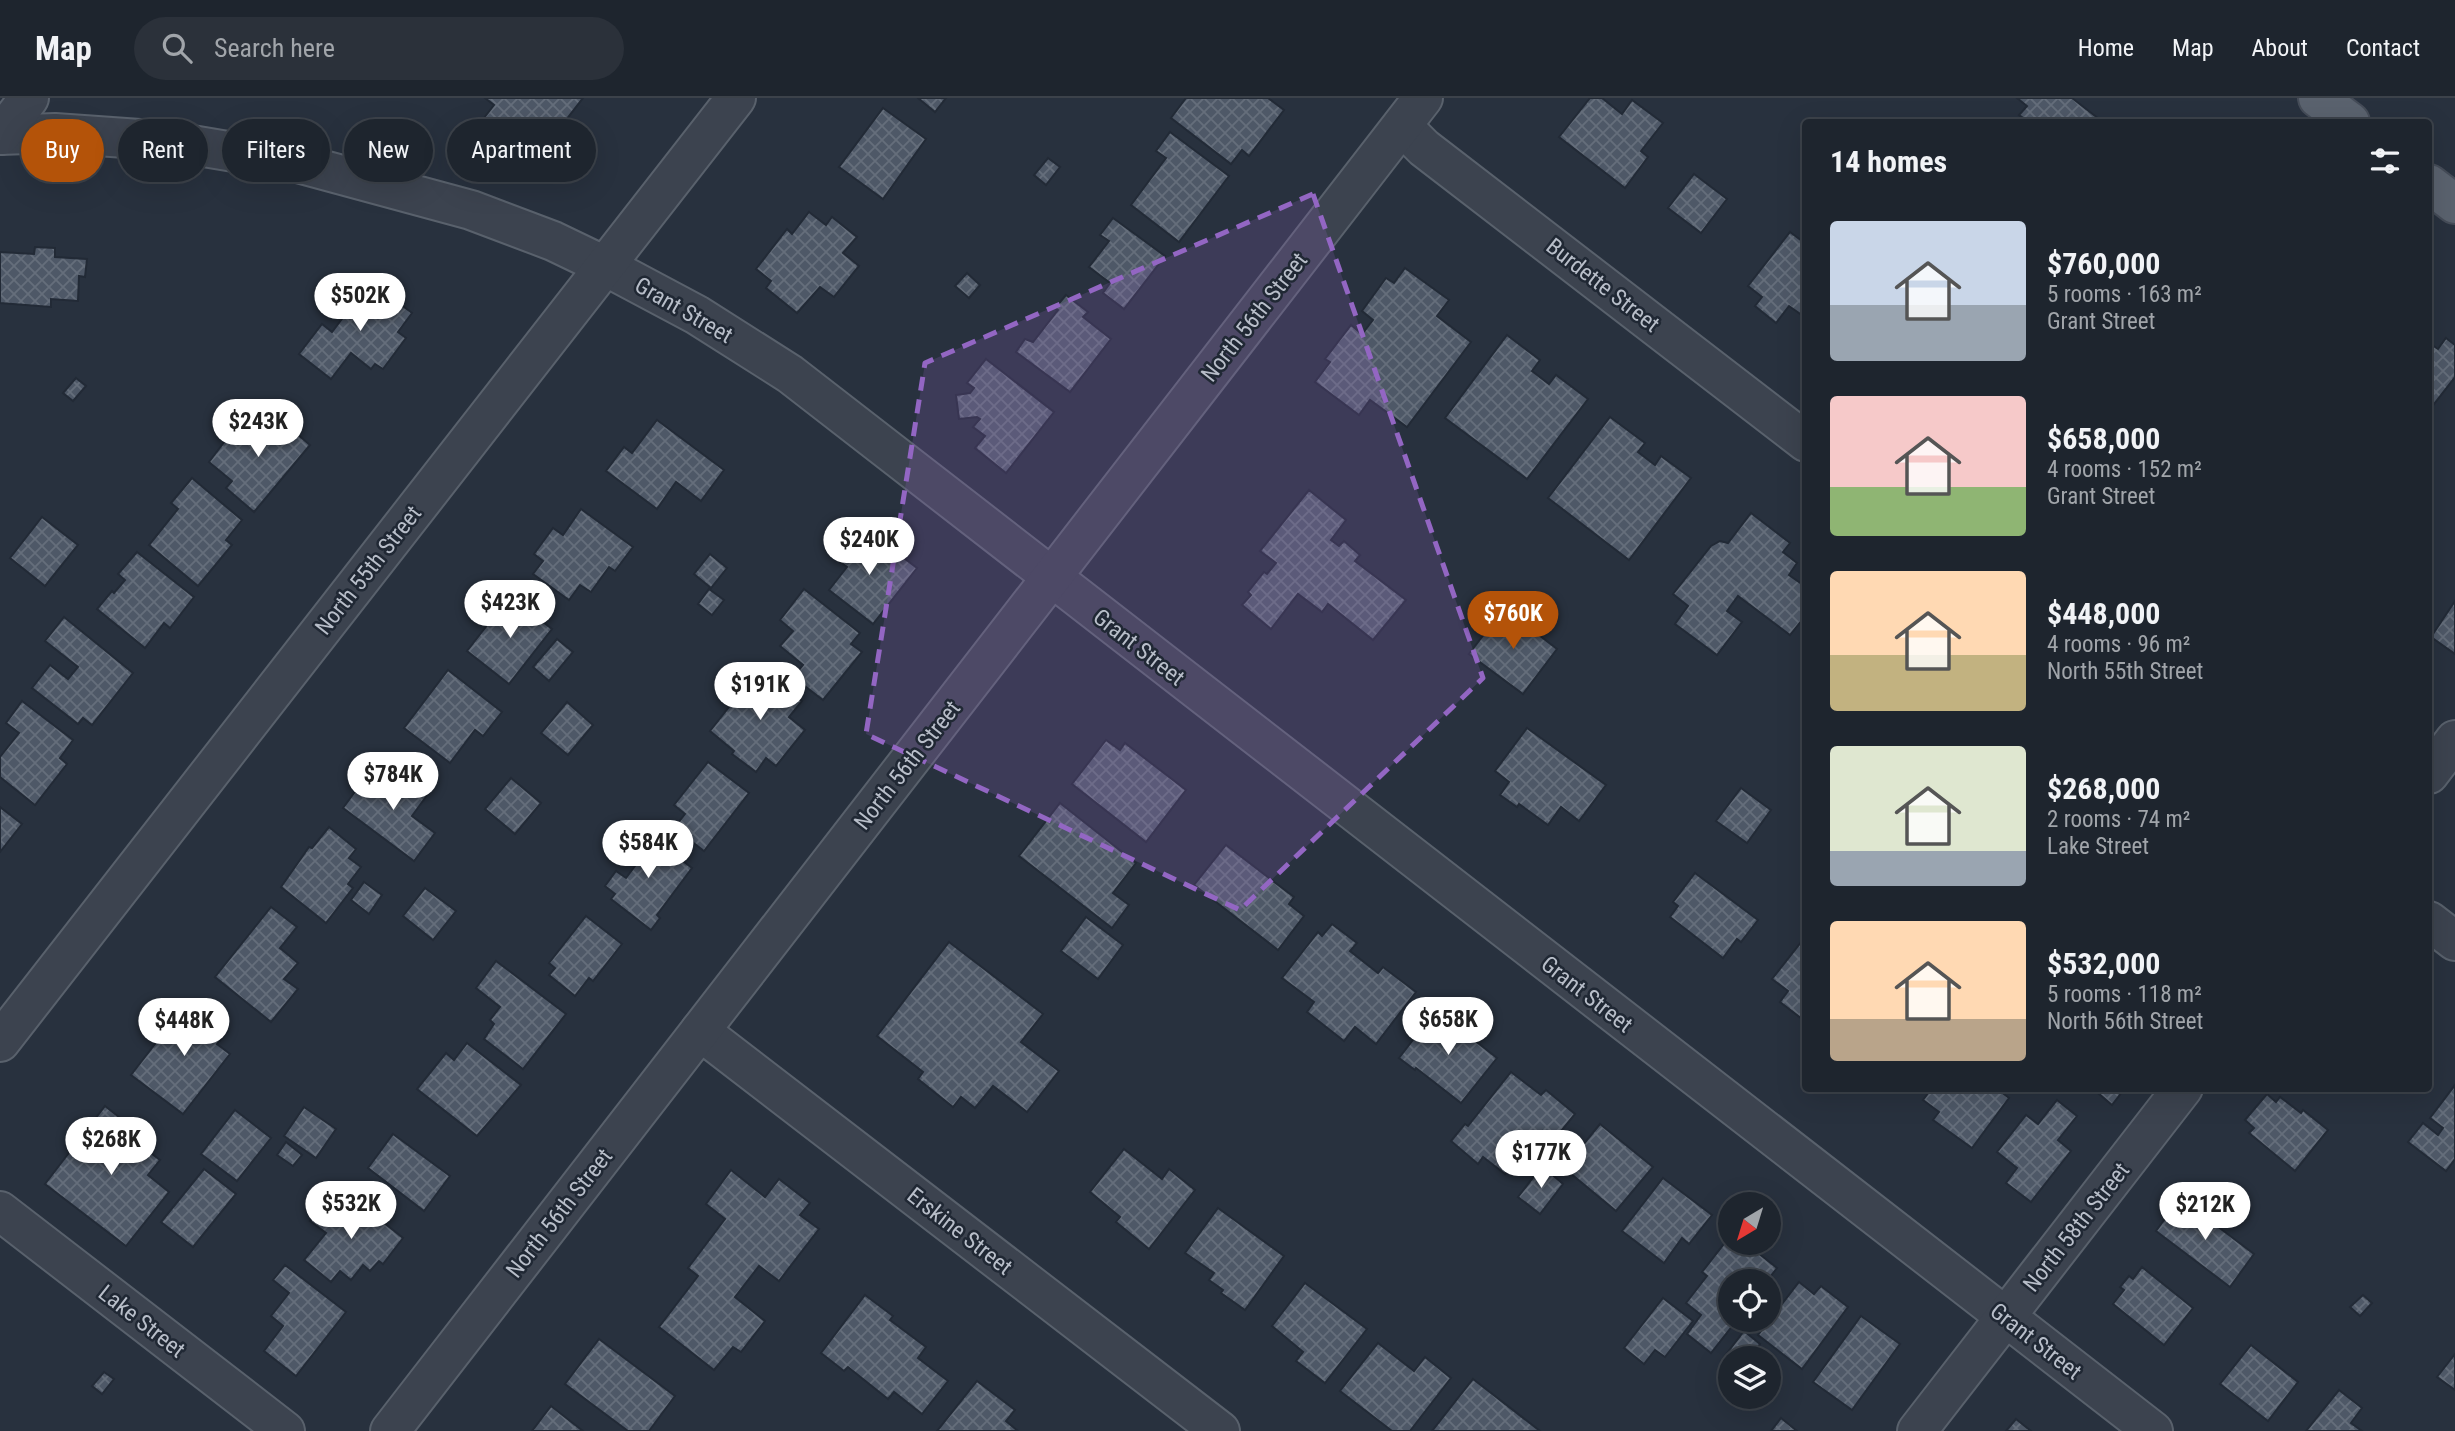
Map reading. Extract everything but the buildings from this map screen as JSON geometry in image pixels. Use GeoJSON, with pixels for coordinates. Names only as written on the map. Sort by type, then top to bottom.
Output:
{"type":"FeatureCollection","features":[{"type":"Feature","properties":{"kind":"main road"},"geometry":{"type":"LineString","coordinates":[[2318,98],[2346,119]]}},
{"type":"Feature","properties":{"kind":"main road"},"geometry":{"type":"LineString","coordinates":[[2432,186],[2455,204]]}},
{"type":"Feature","properties":{"kind":"street"},"geometry":{"type":"LineString","coordinates":[[0,135],[29,98]]}},
{"type":"Feature","properties":{"kind":"street","name":"North 55th Street"},"geometry":{"type":"LineString","coordinates":[[0,1042],[736,98]]}},
{"type":"Feature","properties":{"kind":"street","name":"Burdette Street"},"geometry":{"type":"LineString","coordinates":[[1413,112],[1424,148],[1802,439]]}},
{"type":"Feature","properties":{"kind":"street","name":"North 56th Street"},"geometry":{"type":"LineString","coordinates":[[390,1431],[1413,112]]}},
{"type":"Feature","properties":{"kind":"street","name":"Grant Street"},"geometry":{"type":"LineString","coordinates":[[0,135],[55,133],[168,141],[294,162],[471,210],[553,241],[697,315],[790,374],[2153,1431]]}},
{"type":"Feature","properties":{"kind":"street"},"geometry":{"type":"LineString","coordinates":[[2432,770],[2455,740]]}},
{"type":"Feature","properties":{"kind":"street"},"geometry":{"type":"LineString","coordinates":[[2432,923],[2455,941]]}},
{"type":"Feature","properties":{"kind":"street","name":"Erskine Street"},"geometry":{"type":"LineString","coordinates":[[700,1031],[1220,1431]]}},
{"type":"Feature","properties":{"kind":"street","name":"North 58th Street"},"geometry":{"type":"LineString","coordinates":[[1917,1431],[2180,1092]]}},
{"type":"Feature","properties":{"kind":"street","name":"Lake Street"},"geometry":{"type":"LineString","coordinates":[[0,1211],[285,1431]]}},
{"type":"Feature","properties":{"kind":"highlighted area"},"geometry":{"type":"Polygon","coordinates":[[[1313,194],[1483,678],[1240,910],[866,734],[925,363],[1313,194]]]}}]}
